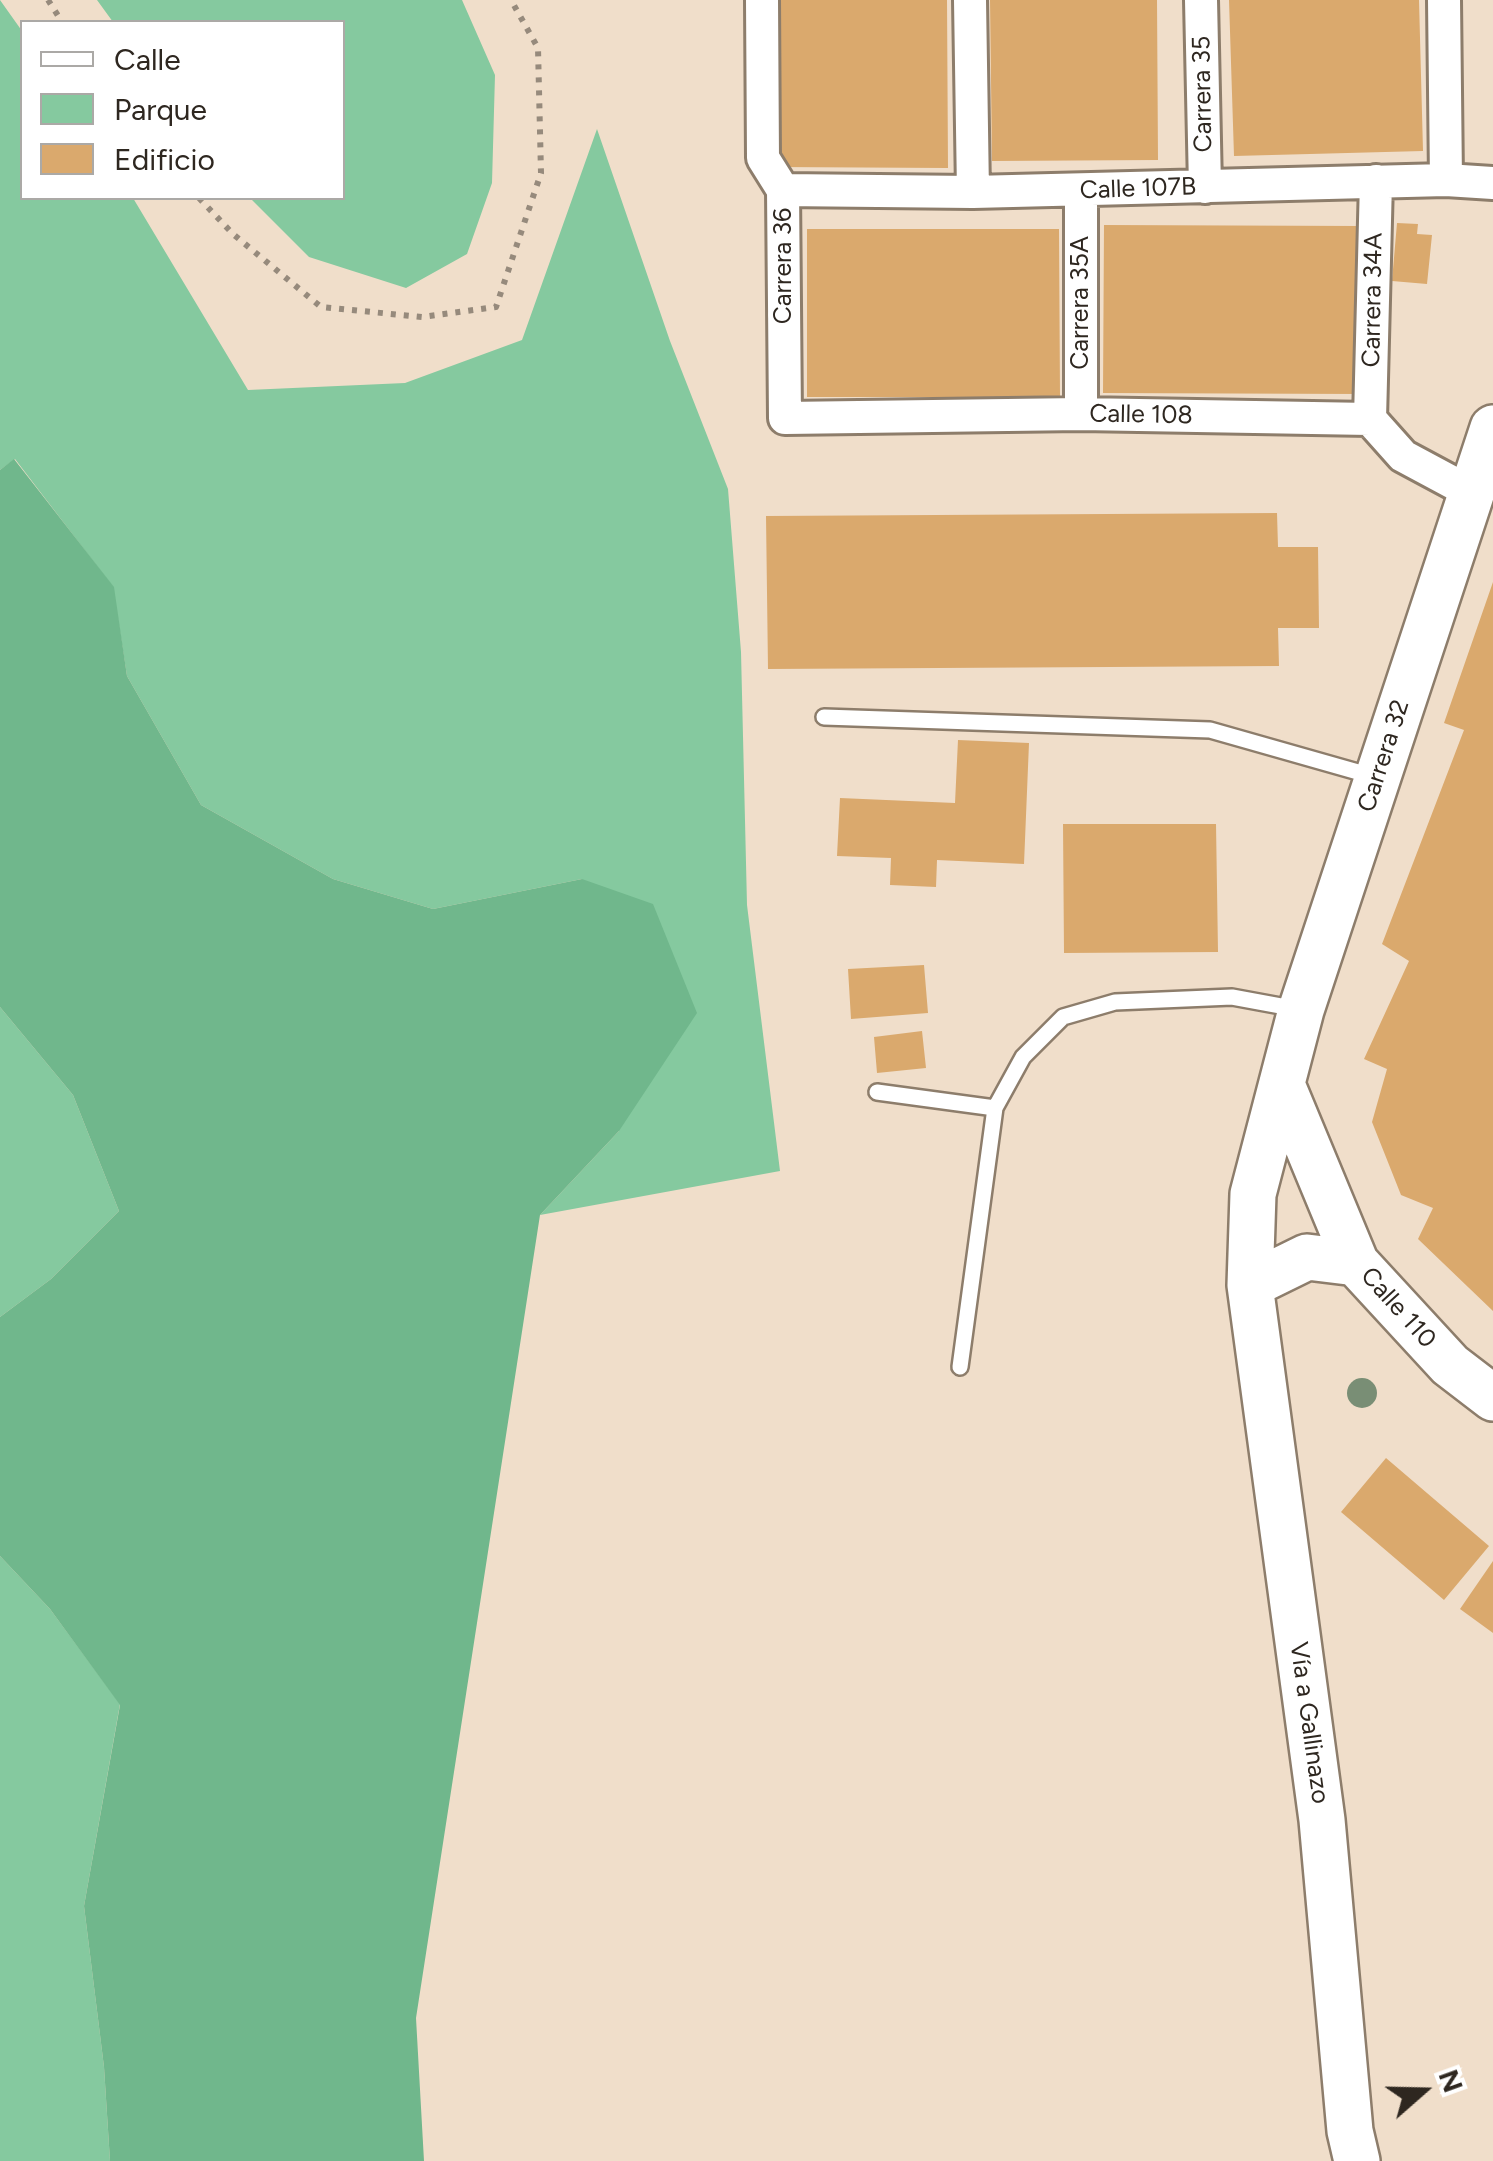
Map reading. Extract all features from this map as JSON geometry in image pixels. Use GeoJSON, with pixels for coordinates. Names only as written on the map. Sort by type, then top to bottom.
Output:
{"type":"FeatureCollection","features":[{"type":"Feature","properties":{"kind":"street","name":"Carrera 36"},"geometry":{"type":"LineString","coordinates":[[762,0],[763,158],[783,190],[785,418]]}},
{"type":"Feature","properties":{"kind":"street"},"geometry":{"type":"LineString","coordinates":[[970,0],[973,192]]}},
{"type":"Feature","properties":{"kind":"street","name":"Carrera 35"},"geometry":{"type":"LineString","coordinates":[[1201,0],[1205,187]]}},
{"type":"Feature","properties":{"kind":"street"},"geometry":{"type":"LineString","coordinates":[[1444,0],[1446,180]]}},
{"type":"Feature","properties":{"kind":"street","name":"Calle 107B"},"geometry":{"type":"LineString","coordinates":[[783,190],[1081,191],[1446,180],[1493,183]]}},
{"type":"Feature","properties":{"kind":"street","name":"Carrera 34A"},"geometry":{"type":"LineString","coordinates":[[1370,420],[1376,182]]}},
{"type":"Feature","properties":{"kind":"street","name":"Carrera 35A"},"geometry":{"type":"LineString","coordinates":[[1081,191],[1081,414]]}},
{"type":"Feature","properties":{"kind":"street","name":"Calle 108"},"geometry":{"type":"LineString","coordinates":[[785,418],[1081,414],[1370,420]]}},
{"type":"Feature","properties":{"kind":"street"},"geometry":{"type":"LineString","coordinates":[[1370,420],[1403,456],[1472,493]]}},
{"type":"Feature","properties":{"kind":"street","name":"Carrera 32"},"geometry":{"type":"LineString","coordinates":[[1284,1087],[1300,1010],[1493,428]]}},
{"type":"Feature","properties":{"kind":"street","name":"Calle 110"},"geometry":{"type":"LineString","coordinates":[[1284,1087],[1356,1262],[1450,1365],[1493,1398]]}},
{"type":"Feature","properties":{"kind":"street","name":"Vía a Gallinazo"},"geometry":{"type":"LineString","coordinates":[[1284,1087],[1254,1194],[1250,1285],[1322,1820],[1350,2130],[1357,2161]]}},
{"type":"Feature","properties":{"kind":"street"},"geometry":{"type":"LineString","coordinates":[[1250,1285],[1307,1257],[1356,1262]]}},
{"type":"Feature","properties":{"kind":"lane"},"geometry":{"type":"LineString","coordinates":[[824,718],[968,719],[1210,730],[1376,777]]}},
{"type":"Feature","properties":{"kind":"lane"},"geometry":{"type":"LineString","coordinates":[[960,1368],[995,1108],[1024,1056],[1063,1017],[1115,1002],[1232,998],[1300,1010]]}},
{"type":"Feature","properties":{"kind":"lane"},"geometry":{"type":"LineString","coordinates":[[877,1092],[995,1108]]}},
{"type":"Feature","properties":{"kind":"path"},"geometry":{"type":"LineString","coordinates":[[202,200],[232,234],[321,308],[422,318],[496,306],[541,173],[538,48],[511,0]]}},
{"type":"Feature","properties":{"kind":"green space"},"geometry":{"type":"Polygon","coordinates":[[[0,0],[20,28],[20,200],[134,200],[248,390],[405,383],[522,340],[597,129],[670,341],[728,489],[741,652],[747,905],[780,1171],[540,1215],[619,1131],[582,879],[433,909],[333,879],[201,805],[127,676],[113,587],[15,459],[0,470],[0,0]]]}},
{"type":"Feature","properties":{"kind":"green space"},"geometry":{"type":"Polygon","coordinates":[[[97,0],[462,0],[495,75],[492,183],[467,254],[406,288],[309,257],[252,200],[345,200],[345,20],[112,20],[97,0]]]}},
{"type":"Feature","properties":{"kind":"green space"},"geometry":{"type":"Polygon","coordinates":[[[14,459],[114,587],[127,676],[201,805],[333,879],[433,909],[582,879],[653,904],[697,1013],[619,1131],[540,1215],[416,2018],[424,2161],[110,2161],[104,2067],[84,1906],[120,1705],[50,1609],[0,1556],[0,1317],[51,1279],[119,1211],[73,1095],[0,1007],[0,470],[14,459]]]}},
{"type":"Feature","properties":{"kind":"green space"},"geometry":{"type":"Polygon","coordinates":[[[0,1007],[73,1095],[119,1211],[51,1279],[0,1317],[0,1007]]]}},
{"type":"Feature","properties":{"kind":"green space"},"geometry":{"type":"Polygon","coordinates":[[[0,1556],[50,1609],[120,1704],[84,1906],[104,2067],[110,2161],[0,2161],[0,1556]]]}},
{"type":"Feature","properties":{"kind":"building"},"geometry":{"type":"Polygon","coordinates":[[[775,0],[947,0],[948,168],[776,167],[775,0]]]}},
{"type":"Feature","properties":{"kind":"building"},"geometry":{"type":"Polygon","coordinates":[[[990,0],[1157,0],[1158,160],[992,161],[990,0]]]}},
{"type":"Feature","properties":{"kind":"building"},"geometry":{"type":"Polygon","coordinates":[[[1229,0],[1419,0],[1423,151],[1234,156],[1229,0]]]}},
{"type":"Feature","properties":{"kind":"building"},"geometry":{"type":"Polygon","coordinates":[[[1397,223],[1418,224],[1417,234],[1432,235],[1427,284],[1392,281],[1397,223]]]}},
{"type":"Feature","properties":{"kind":"building"},"geometry":{"type":"Polygon","coordinates":[[[1104,225],[1360,226],[1360,394],[1103,393],[1104,225]]]}},
{"type":"Feature","properties":{"kind":"building"},"geometry":{"type":"Polygon","coordinates":[[[807,229],[1059,229],[1060,397],[807,397],[807,229]]]}},
{"type":"Feature","properties":{"kind":"building"},"geometry":{"type":"Polygon","coordinates":[[[1277,513],[1278,547],[1318,547],[1319,628],[1278,628],[1279,666],[768,669],[766,516],[1277,513]]]}},
{"type":"Feature","properties":{"kind":"building"},"geometry":{"type":"Polygon","coordinates":[[[1493,582],[1493,1311],[1418,1239],[1433,1208],[1401,1195],[1372,1122],[1387,1069],[1364,1059],[1409,961],[1382,944],[1464,730],[1444,723],[1493,582]]]}},
{"type":"Feature","properties":{"kind":"building"},"geometry":{"type":"Polygon","coordinates":[[[958,740],[1029,743],[1024,864],[937,860],[936,887],[890,885],[891,858],[837,856],[840,798],[955,803],[958,740]]]}},
{"type":"Feature","properties":{"kind":"building"},"geometry":{"type":"Polygon","coordinates":[[[1063,824],[1216,824],[1218,952],[1064,953],[1063,824]]]}},
{"type":"Feature","properties":{"kind":"building"},"geometry":{"type":"Polygon","coordinates":[[[924,965],[928,1013],[851,1019],[848,969],[924,965]]]}},
{"type":"Feature","properties":{"kind":"building"},"geometry":{"type":"Polygon","coordinates":[[[922,1031],[926,1068],[877,1073],[874,1037],[922,1031]]]}},
{"type":"Feature","properties":{"kind":"building"},"geometry":{"type":"Polygon","coordinates":[[[1386,1458],[1489,1546],[1444,1600],[1341,1512],[1386,1458]]]}},
{"type":"Feature","properties":{"kind":"building"},"geometry":{"type":"Polygon","coordinates":[[[1493,1561],[1493,1633],[1460,1609],[1493,1561]]]}}]}
